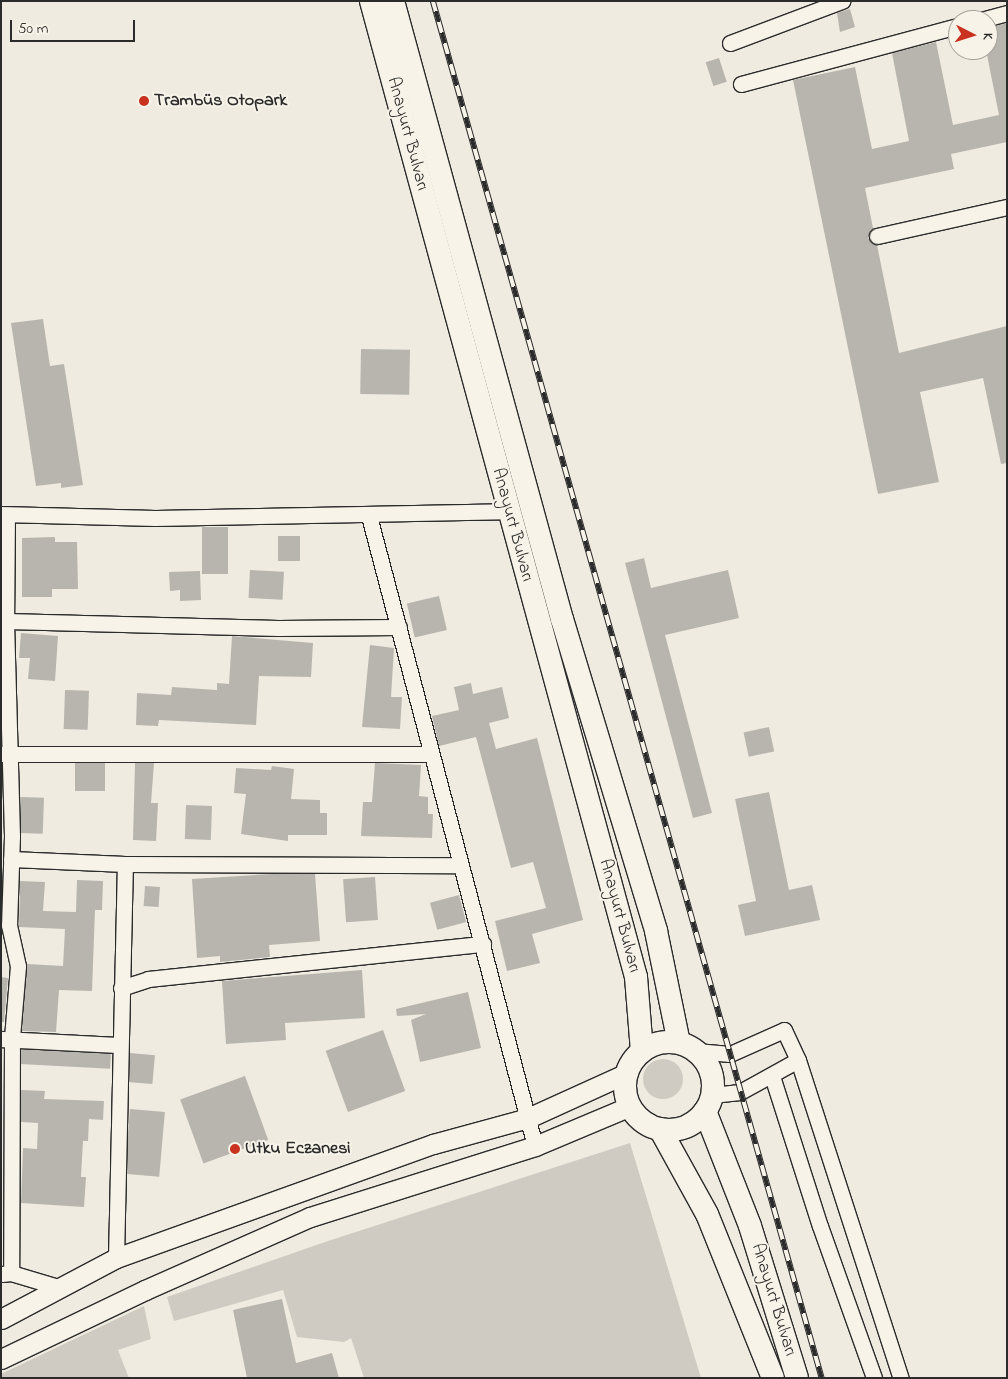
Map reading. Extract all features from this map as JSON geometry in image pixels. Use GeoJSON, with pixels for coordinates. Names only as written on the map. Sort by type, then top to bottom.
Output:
{"type":"FeatureCollection","features":[{"type":"Feature","properties":{"kind":"main road","name":"Anayurt Bulvarı"},"geometry":{"type":"LineString","coordinates":[[370,1],[636,977],[642,1051]]}},
{"type":"Feature","properties":{"kind":"main road","name":"Anayurt Bulvarı"},"geometry":{"type":"LineString","coordinates":[[392,1],[562,620],[656,931],[688,1047]]}},
{"type":"Feature","properties":{"kind":"main road"},"geometry":{"type":"LineString","coordinates":[[658,1042],[688,1047],[710,1068],[708,1103],[684,1128],[660,1129],[638,1117],[630,1106],[625,1094],[627,1073],[642,1051],[658,1042]]}},
{"type":"Feature","properties":{"kind":"main road","name":"Anayurt Bulvarı"},"geometry":{"type":"LineString","coordinates":[[708,1103],[750,1226],[797,1378]]}},
{"type":"Feature","properties":{"kind":"main road","name":"Anayurt Bulvarı"},"geometry":{"type":"LineString","coordinates":[[660,1129],[707,1214],[773,1378]]}},
{"type":"Feature","properties":{"kind":"street"},"geometry":{"type":"LineString","coordinates":[[730,43],[842,1]]}},
{"type":"Feature","properties":{"kind":"street"},"geometry":{"type":"LineString","coordinates":[[742,84],[948,29]]}},
{"type":"Feature","properties":{"kind":"street"},"geometry":{"type":"LineString","coordinates":[[877,236],[1007,207]]}},
{"type":"Feature","properties":{"kind":"street"},"geometry":{"type":"LineString","coordinates":[[58,1287],[6,1273],[7,1038],[18,966],[5,925],[11,860],[7,836],[4,514],[155,518],[369,516],[508,511]]}},
{"type":"Feature","properties":{"kind":"street"},"geometry":{"type":"LineString","coordinates":[[369,516],[399,627],[429,754],[483,944],[535,1146]]}},
{"type":"Feature","properties":{"kind":"street"},"geometry":{"type":"LineString","coordinates":[[6,621],[278,628],[399,627]]}},
{"type":"Feature","properties":{"kind":"street"},"geometry":{"type":"LineString","coordinates":[[6,754],[429,754]]}},
{"type":"Feature","properties":{"kind":"street"},"geometry":{"type":"LineString","coordinates":[[11,860],[125,864],[460,865]]}},
{"type":"Feature","properties":{"kind":"street"},"geometry":{"type":"LineString","coordinates":[[116,1258],[125,864]]}},
{"type":"Feature","properties":{"kind":"street"},"geometry":{"type":"LineString","coordinates":[[121,988],[148,978],[483,944]]}},
{"type":"Feature","properties":{"kind":"street"},"geometry":{"type":"LineString","coordinates":[[688,1047],[730,1054],[784,1030],[798,1060],[901,1378]]}},
{"type":"Feature","properties":{"kind":"street"},"geometry":{"type":"LineString","coordinates":[[7,1038],[120,1045]]}},
{"type":"Feature","properties":{"kind":"street"},"geometry":{"type":"LineString","coordinates":[[708,1103],[740,1092],[798,1060]]}},
{"type":"Feature","properties":{"kind":"street"},"geometry":{"type":"LineString","coordinates":[[1,1319],[58,1287],[116,1258],[432,1144],[528,1118],[627,1073]]}},
{"type":"Feature","properties":{"kind":"street"},"geometry":{"type":"LineString","coordinates":[[772,1076],[820,1226],[874,1378]]}},
{"type":"Feature","properties":{"kind":"street"},"geometry":{"type":"LineString","coordinates":[[1,1359],[145,1290],[301,1221],[535,1146],[630,1106]]}},
{"type":"Feature","properties":{"kind":"shaded area"},"geometry":{"type":"Polygon","coordinates":[[[667,1059],[674,1062],[680,1068],[683,1079],[682,1087],[674,1096],[667,1099],[659,1099],[652,1096],[644,1087],[643,1075],[646,1068],[655,1060],[667,1059]]]}},
{"type":"Feature","properties":{"kind":"shaded area"},"geometry":{"type":"Polygon","coordinates":[[[630,1143],[701,1378],[364,1378],[351,1338],[344,1342],[297,1337],[283,1290],[174,1321],[167,1297],[322,1243],[630,1143]]]}},
{"type":"Feature","properties":{"kind":"shaded area"},"geometry":{"type":"Polygon","coordinates":[[[144,1306],[151,1339],[118,1350],[129,1378],[1,1378],[1,1374],[144,1306]]]}},
{"type":"Feature","properties":{"kind":"building"},"geometry":{"type":"Polygon","coordinates":[[[850,9],[855,27],[840,32],[837,13],[850,9]]]}},
{"type":"Feature","properties":{"kind":"building"},"geometry":{"type":"Polygon","coordinates":[[[1007,23],[1007,142],[951,154],[954,169],[865,188],[873,228],[868,238],[877,245],[899,353],[1007,326],[1007,463],[1001,464],[983,378],[920,392],[939,482],[878,494],[793,80],[855,67],[872,149],[909,141],[892,53],[936,42],[953,125],[999,115],[988,60],[998,60],[998,25],[1007,23]]]}},
{"type":"Feature","properties":{"kind":"building"},"geometry":{"type":"Polygon","coordinates":[[[719,58],[727,82],[713,86],[706,62],[719,58]]]}},
{"type":"Feature","properties":{"kind":"building"},"geometry":{"type":"Polygon","coordinates":[[[43,319],[50,366],[64,364],[83,485],[61,488],[61,483],[36,486],[11,323],[43,319]]]}},
{"type":"Feature","properties":{"kind":"building"},"geometry":{"type":"Polygon","coordinates":[[[361,349],[410,350],[409,395],[360,394],[361,349]]]}},
{"type":"Feature","properties":{"kind":"building"},"geometry":{"type":"Polygon","coordinates":[[[202,527],[228,527],[228,574],[202,574],[202,527]]]}},
{"type":"Feature","properties":{"kind":"building"},"geometry":{"type":"Polygon","coordinates":[[[278,536],[300,536],[300,561],[278,561],[278,536]]]}},
{"type":"Feature","properties":{"kind":"building"},"geometry":{"type":"Polygon","coordinates":[[[55,537],[55,542],[77,542],[78,589],[52,589],[52,597],[22,597],[22,538],[55,537]]]}},
{"type":"Feature","properties":{"kind":"building"},"geometry":{"type":"Polygon","coordinates":[[[644,558],[651,588],[728,570],[739,618],[665,635],[712,813],[693,818],[625,563],[644,558]]]}},
{"type":"Feature","properties":{"kind":"building"},"geometry":{"type":"Polygon","coordinates":[[[250,570],[284,572],[282,600],[249,598],[250,570]]]}},
{"type":"Feature","properties":{"kind":"building"},"geometry":{"type":"Polygon","coordinates":[[[200,571],[201,600],[180,601],[180,590],[170,591],[169,572],[200,571]]]}},
{"type":"Feature","properties":{"kind":"building"},"geometry":{"type":"Polygon","coordinates":[[[439,596],[447,630],[415,638],[407,603],[439,596]]]}},
{"type":"Feature","properties":{"kind":"building"},"geometry":{"type":"Polygon","coordinates":[[[21,633],[58,636],[55,681],[28,679],[30,658],[19,658],[21,633]]]}},
{"type":"Feature","properties":{"kind":"building"},"geometry":{"type":"Polygon","coordinates":[[[232,636],[313,643],[311,677],[259,676],[256,725],[159,720],[158,726],[136,725],[137,693],[171,695],[172,687],[217,690],[217,683],[229,684],[232,636]]]}},
{"type":"Feature","properties":{"kind":"building"},"geometry":{"type":"Polygon","coordinates":[[[370,645],[394,648],[391,697],[402,697],[400,729],[362,727],[370,645]]]}},
{"type":"Feature","properties":{"kind":"building"},"geometry":{"type":"Polygon","coordinates":[[[471,683],[473,694],[502,687],[509,718],[489,723],[496,749],[537,738],[583,920],[532,934],[540,963],[507,971],[495,921],[546,908],[533,862],[511,868],[476,737],[439,746],[432,716],[459,710],[454,687],[471,683]]]}},
{"type":"Feature","properties":{"kind":"building"},"geometry":{"type":"Polygon","coordinates":[[[65,690],[89,691],[88,730],[64,729],[65,690]]]}},
{"type":"Feature","properties":{"kind":"building"},"geometry":{"type":"Polygon","coordinates":[[[769,727],[774,751],[749,757],[744,732],[769,727]]]}},
{"type":"Feature","properties":{"kind":"building"},"geometry":{"type":"Polygon","coordinates":[[[75,763],[105,763],[105,791],[75,791],[75,763]]]}},
{"type":"Feature","properties":{"kind":"building"},"geometry":{"type":"Polygon","coordinates":[[[135,763],[154,763],[151,803],[158,803],[156,841],[133,840],[135,763]]]}},
{"type":"Feature","properties":{"kind":"building"},"geometry":{"type":"Polygon","coordinates":[[[375,763],[421,765],[419,796],[428,797],[428,814],[433,814],[432,838],[361,836],[363,802],[372,802],[375,763]]]}},
{"type":"Feature","properties":{"kind":"building"},"geometry":{"type":"Polygon","coordinates":[[[272,766],[294,769],[291,799],[320,800],[320,813],[327,813],[327,835],[288,835],[288,841],[241,834],[246,794],[234,793],[236,768],[271,770],[272,766]]]}},
{"type":"Feature","properties":{"kind":"building"},"geometry":{"type":"Polygon","coordinates":[[[769,792],[789,890],[812,885],[820,920],[745,936],[738,905],[756,901],[735,799],[769,792]]]}},
{"type":"Feature","properties":{"kind":"building"},"geometry":{"type":"Polygon","coordinates":[[[20,797],[44,798],[43,834],[19,833],[20,797]]]}},
{"type":"Feature","properties":{"kind":"building"},"geometry":{"type":"Polygon","coordinates":[[[186,805],[212,806],[211,840],[185,839],[186,805]]]}},
{"type":"Feature","properties":{"kind":"building"},"geometry":{"type":"Polygon","coordinates":[[[271,874],[315,874],[320,941],[269,945],[270,957],[220,962],[220,956],[197,958],[192,879],[271,874]]]}},
{"type":"Feature","properties":{"kind":"building"},"geometry":{"type":"Polygon","coordinates":[[[375,877],[378,920],[346,922],[343,879],[375,877]]]}},
{"type":"Feature","properties":{"kind":"building"},"geometry":{"type":"Polygon","coordinates":[[[77,880],[103,881],[102,910],[95,910],[92,991],[59,990],[56,1032],[22,1031],[27,964],[63,966],[65,929],[19,927],[20,881],[45,882],[43,911],[76,912],[77,880]]]}},
{"type":"Feature","properties":{"kind":"building"},"geometry":{"type":"Polygon","coordinates":[[[145,886],[160,887],[159,907],[144,906],[145,886]]]}},
{"type":"Feature","properties":{"kind":"building"},"geometry":{"type":"Polygon","coordinates":[[[459,895],[466,922],[437,930],[430,903],[459,895]]]}},
{"type":"Feature","properties":{"kind":"building"},"geometry":{"type":"Polygon","coordinates":[[[362,970],[365,1018],[285,1023],[286,1040],[226,1044],[222,981],[362,970]]]}},
{"type":"Feature","properties":{"kind":"building"},"geometry":{"type":"Polygon","coordinates":[[[1,977],[8,978],[4,1022],[1,1022],[1,977]]]}},
{"type":"Feature","properties":{"kind":"building"},"geometry":{"type":"Polygon","coordinates":[[[468,992],[481,1048],[420,1062],[411,1020],[426,1014],[397,1016],[396,1009],[468,992]]]}},
{"type":"Feature","properties":{"kind":"building"},"geometry":{"type":"Polygon","coordinates":[[[383,1030],[405,1091],[348,1112],[326,1051],[383,1030]]]}},
{"type":"Feature","properties":{"kind":"building"},"geometry":{"type":"Polygon","coordinates":[[[21,1049],[111,1054],[110,1069],[20,1064],[21,1049]]]}},
{"type":"Feature","properties":{"kind":"building"},"geometry":{"type":"Polygon","coordinates":[[[130,1053],[155,1055],[152,1084],[127,1082],[130,1053]]]}},
{"type":"Feature","properties":{"kind":"building"},"geometry":{"type":"Polygon","coordinates":[[[245,1076],[268,1140],[203,1163],[180,1100],[245,1076]]]}},
{"type":"Feature","properties":{"kind":"building"},"geometry":{"type":"Polygon","coordinates":[[[21,1090],[45,1091],[44,1099],[104,1101],[103,1120],[89,1119],[88,1141],[83,1141],[81,1177],[86,1177],[84,1207],[21,1203],[23,1148],[37,1149],[38,1123],[21,1122],[21,1090]]]}},
{"type":"Feature","properties":{"kind":"building"},"geometry":{"type":"Polygon","coordinates":[[[130,1109],[165,1112],[159,1177],[124,1174],[130,1109]]]}},
{"type":"Feature","properties":{"kind":"building"},"geometry":{"type":"Polygon","coordinates":[[[282,1299],[296,1363],[332,1353],[339,1378],[247,1378],[233,1310],[282,1299]]]}},
{"type":"Feature","properties":{"kind":"railway"},"geometry":{"type":"LineString","coordinates":[[433,1],[822,1378]]}},
{"type":"Feature","properties":{"kind":"place","name":"Trambüs Otopark"},"geometry":{"type":"Point","coordinates":[144,101]}},
{"type":"Feature","properties":{"kind":"place","name":"Utku Eczanesi"},"geometry":{"type":"Point","coordinates":[235,1149]}}]}
